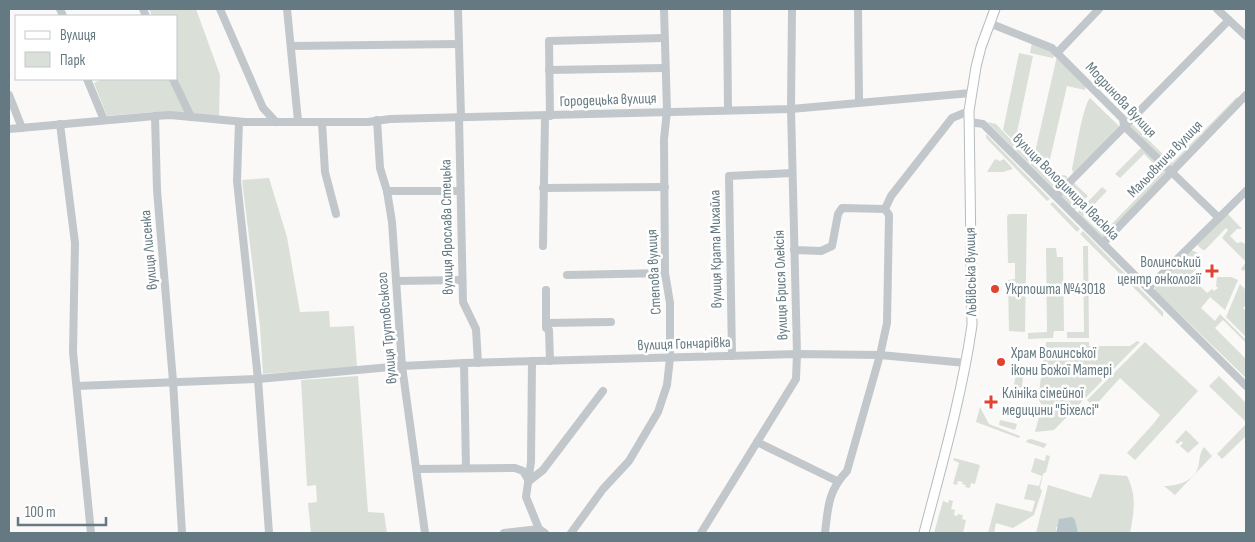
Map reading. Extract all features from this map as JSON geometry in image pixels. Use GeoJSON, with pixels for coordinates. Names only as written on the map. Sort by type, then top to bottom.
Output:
{"type":"FeatureCollection","features":[{"type":"Feature","properties":{"kind":"main road","name":"Львівська вулиця"},"geometry":{"type":"LineString","coordinates":[[924,533],[954,416],[972,325],[969,110],[981,47],[995,9]]}},
{"type":"Feature","properties":{"kind":"street"},"geometry":{"type":"LineString","coordinates":[[220,9],[263,108],[276,122]]}},
{"type":"Feature","properties":{"kind":"street"},"geometry":{"type":"LineString","coordinates":[[286,9],[298,121]]}},
{"type":"Feature","properties":{"kind":"street","name":"вулиця Ярослава Стецька"},"geometry":{"type":"LineString","coordinates":[[458,9],[463,302],[476,329],[478,363]]}},
{"type":"Feature","properties":{"kind":"street","name":"Степова вулиця"},"geometry":{"type":"LineString","coordinates":[[571,533],[603,489],[629,461],[658,412],[667,385],[670,358],[670,303],[665,273],[666,187],[664,139],[667,111],[664,9]]}},
{"type":"Feature","properties":{"kind":"street"},"geometry":{"type":"LineString","coordinates":[[727,9],[728,110]]}},
{"type":"Feature","properties":{"kind":"street","name":"вулиця Брися Олексія"},"geometry":{"type":"LineString","coordinates":[[701,533],[796,380],[797,354],[790,109],[792,9]]}},
{"type":"Feature","properties":{"kind":"street"},"geometry":{"type":"LineString","coordinates":[[858,9],[860,102]]}},
{"type":"Feature","properties":{"kind":"street"},"geometry":{"type":"LineString","coordinates":[[1057,53],[1099,9]]}},
{"type":"Feature","properties":{"kind":"street"},"geometry":{"type":"LineString","coordinates":[[1217,9],[1246,36]]}},
{"type":"Feature","properties":{"kind":"street"},"geometry":{"type":"LineString","coordinates":[[1056,196],[1230,20]]}},
{"type":"Feature","properties":{"kind":"street","name":"Модринова вулиця"},"geometry":{"type":"LineString","coordinates":[[989,23],[1052,48],[1123,119],[1124,126],[1219,218]]}},
{"type":"Feature","properties":{"kind":"street"},"geometry":{"type":"LineString","coordinates":[[543,246],[543,188],[549,41],[664,38]]}},
{"type":"Feature","properties":{"kind":"street"},"geometry":{"type":"LineString","coordinates":[[291,46],[458,44]]}},
{"type":"Feature","properties":{"kind":"street"},"geometry":{"type":"LineString","coordinates":[[549,70],[665,68]]}},
{"type":"Feature","properties":{"kind":"street"},"geometry":{"type":"LineString","coordinates":[[87,80],[104,120]]}},
{"type":"Feature","properties":{"kind":"street"},"geometry":{"type":"LineString","coordinates":[[174,80],[190,117]]}},
{"type":"Feature","properties":{"kind":"street","name":"Городецька вулиця"},"geometry":{"type":"LineString","coordinates":[[9,129],[155,116],[242,122],[298,121],[322,123],[390,119],[790,109],[971,93]]}},
{"type":"Feature","properties":{"kind":"street","name":"Мальовнича вулиця"},"geometry":{"type":"LineString","coordinates":[[1103,243],[1246,95]]}},
{"type":"Feature","properties":{"kind":"street"},"geometry":{"type":"LineString","coordinates":[[9,96],[22,128]]}},
{"type":"Feature","properties":{"kind":"street"},"geometry":{"type":"LineString","coordinates":[[885,209],[891,196],[952,118],[969,110]]}},
{"type":"Feature","properties":{"kind":"street","name":"вулиця Лисенка"},"geometry":{"type":"LineString","coordinates":[[155,116],[158,190],[173,381],[182,533]]}},
{"type":"Feature","properties":{"kind":"street","name":"вулиця Трутовського"},"geometry":{"type":"LineString","coordinates":[[377,120],[380,168],[387,191],[392,222],[402,366],[426,533]]}},
{"type":"Feature","properties":{"kind":"street"},"geometry":{"type":"LineString","coordinates":[[242,122],[237,181],[258,379],[269,533]]}},
{"type":"Feature","properties":{"kind":"street","name":"вулиця Володимира Івасюка"},"geometry":{"type":"LineString","coordinates":[[970,122],[983,124],[1246,386]]}},
{"type":"Feature","properties":{"kind":"street"},"geometry":{"type":"LineString","coordinates":[[322,123],[325,172],[336,214]]}},
{"type":"Feature","properties":{"kind":"street"},"geometry":{"type":"LineString","coordinates":[[60,124],[75,243],[73,352],[91,533]]}},
{"type":"Feature","properties":{"kind":"street","name":"вулиця Крата Михайла"},"geometry":{"type":"LineString","coordinates":[[732,356],[729,176],[792,173]]}},
{"type":"Feature","properties":{"kind":"street"},"geometry":{"type":"LineString","coordinates":[[543,188],[666,187]]}},
{"type":"Feature","properties":{"kind":"street"},"geometry":{"type":"LineString","coordinates":[[1148,288],[1246,190]]}},
{"type":"Feature","properties":{"kind":"street"},"geometry":{"type":"LineString","coordinates":[[387,191],[460,191]]}},
{"type":"Feature","properties":{"kind":"street"},"geometry":{"type":"LineString","coordinates":[[794,250],[821,251],[832,246],[838,214],[842,208],[885,209]]}},
{"type":"Feature","properties":{"kind":"street"},"geometry":{"type":"LineString","coordinates":[[825,533],[831,493],[847,471],[880,355],[887,319],[889,214],[885,209]]}},
{"type":"Feature","properties":{"kind":"street"},"geometry":{"type":"LineString","coordinates":[[567,274],[665,273]]}},
{"type":"Feature","properties":{"kind":"street"},"geometry":{"type":"LineString","coordinates":[[396,282],[462,280]]}},
{"type":"Feature","properties":{"kind":"street"},"geometry":{"type":"LineString","coordinates":[[546,290],[546,328],[549,330],[550,361]]}},
{"type":"Feature","properties":{"kind":"street"},"geometry":{"type":"LineString","coordinates":[[546,323],[610,322]]}},
{"type":"Feature","properties":{"kind":"street","name":"вулиця Гончарівка"},"geometry":{"type":"LineString","coordinates":[[402,366],[797,354],[880,355],[966,363]]}},
{"type":"Feature","properties":{"kind":"street"},"geometry":{"type":"LineString","coordinates":[[504,533],[542,531],[526,497],[531,462],[532,361]]}},
{"type":"Feature","properties":{"kind":"street"},"geometry":{"type":"LineString","coordinates":[[464,363],[466,468]]}},
{"type":"Feature","properties":{"kind":"street"},"geometry":{"type":"LineString","coordinates":[[77,386],[258,379],[402,366]]}},
{"type":"Feature","properties":{"kind":"street"},"geometry":{"type":"LineString","coordinates":[[528,481],[543,470],[604,391]]}},
{"type":"Feature","properties":{"kind":"street"},"geometry":{"type":"LineString","coordinates":[[758,442],[838,481]]}},
{"type":"Feature","properties":{"kind":"street"},"geometry":{"type":"LineString","coordinates":[[416,469],[515,468],[523,471],[528,481]]}},
{"type":"Feature","properties":{"kind":"green space"},"geometry":{"type":"Polygon","coordinates":[[[149,9],[196,9],[220,75],[219,117],[193,115],[178,80],[178,15],[152,15],[149,9]]]}},
{"type":"Feature","properties":{"kind":"green space"},"geometry":{"type":"Polygon","coordinates":[[[1032,42],[1055,53],[1053,58],[1030,53],[1032,42]]]}},
{"type":"Feature","properties":{"kind":"green space"},"geometry":{"type":"Polygon","coordinates":[[[1019,53],[1033,56],[1015,142],[1003,130],[1019,53]]]}},
{"type":"Feature","properties":{"kind":"green space"},"geometry":{"type":"Polygon","coordinates":[[[1057,56],[1086,85],[1085,90],[1067,86],[1047,172],[1067,176],[1066,182],[1059,188],[1033,161],[1057,56]]]}},
{"type":"Feature","properties":{"kind":"green space"},"geometry":{"type":"Polygon","coordinates":[[[101,80],[170,80],[186,114],[154,112],[107,116],[94,83],[101,80]]]}},
{"type":"Feature","properties":{"kind":"green space"},"geometry":{"type":"Polygon","coordinates":[[[1237,97],[1239,99],[1172,169],[1130,128],[1131,123],[1172,163],[1237,97]]]}},
{"type":"Feature","properties":{"kind":"green space"},"geometry":{"type":"Polygon","coordinates":[[[1090,98],[1119,126],[1073,173],[1072,169],[1082,120],[1090,98]]]}},
{"type":"Feature","properties":{"kind":"green space"},"geometry":{"type":"Polygon","coordinates":[[[987,122],[996,124],[1058,190],[1056,191],[987,122]]]}},
{"type":"Feature","properties":{"kind":"green space"},"geometry":{"type":"Polygon","coordinates":[[[986,134],[1050,199],[1047,201],[986,138],[986,134]]]}},
{"type":"Feature","properties":{"kind":"green space"},"geometry":{"type":"Polygon","coordinates":[[[1142,147],[1168,173],[1104,239],[1077,213],[1102,187],[1107,191],[1083,216],[1102,234],[1162,172],[1144,154],[1120,178],[1115,174],[1142,147]]]}},
{"type":"Feature","properties":{"kind":"green space"},"geometry":{"type":"Polygon","coordinates":[[[995,159],[1000,161],[1004,159],[1013,169],[1003,172],[987,172],[995,159]]]}},
{"type":"Feature","properties":{"kind":"green space"},"geometry":{"type":"Polygon","coordinates":[[[269,178],[287,237],[300,312],[329,311],[330,327],[354,326],[357,367],[263,374],[260,326],[242,180],[269,178]]]}},
{"type":"Feature","properties":{"kind":"green space"},"geometry":{"type":"Polygon","coordinates":[[[1073,182],[1088,196],[1074,210],[1059,196],[1073,182]]]}},
{"type":"Feature","properties":{"kind":"green space"},"geometry":{"type":"Polygon","coordinates":[[[1053,202],[1080,229],[1077,232],[1050,204],[1053,202]]]}},
{"type":"Feature","properties":{"kind":"green space"},"geometry":{"type":"Polygon","coordinates":[[[1227,213],[1242,229],[1237,229],[1230,236],[1237,243],[1242,242],[1246,245],[1246,262],[1222,238],[1228,230],[1226,228],[1205,250],[1198,246],[1227,213]]]}},
{"type":"Feature","properties":{"kind":"green space"},"geometry":{"type":"Polygon","coordinates":[[[1009,214],[1027,214],[1025,332],[1009,331],[1008,280],[1015,279],[1015,263],[1008,263],[1007,216],[1009,214]]]}},
{"type":"Feature","properties":{"kind":"green space"},"geometry":{"type":"Polygon","coordinates":[[[1083,231],[1163,312],[1163,317],[1080,234],[1083,231]]]}},
{"type":"Feature","properties":{"kind":"green space"},"geometry":{"type":"Polygon","coordinates":[[[1083,246],[1088,246],[1089,338],[1067,338],[1067,332],[1084,332],[1083,246]]]}},
{"type":"Feature","properties":{"kind":"green space"},"geometry":{"type":"Polygon","coordinates":[[[1046,248],[1056,248],[1057,257],[1063,257],[1064,331],[1054,331],[1053,338],[1028,339],[1028,333],[1047,332],[1046,248]]]}},
{"type":"Feature","properties":{"kind":"green space"},"geometry":{"type":"Polygon","coordinates":[[[1191,250],[1198,253],[1201,263],[1190,276],[1207,293],[1212,289],[1214,291],[1218,288],[1216,286],[1217,277],[1231,277],[1238,280],[1225,310],[1210,297],[1201,308],[1215,321],[1220,314],[1246,340],[1246,343],[1223,320],[1215,328],[1246,359],[1246,378],[1155,290],[1155,286],[1191,250]]]}},
{"type":"Feature","properties":{"kind":"green space"},"geometry":{"type":"Polygon","coordinates":[[[1246,262],[1246,269],[1243,271],[1241,269],[1246,262]]]}},
{"type":"Feature","properties":{"kind":"green space"},"geometry":{"type":"Polygon","coordinates":[[[1240,284],[1246,290],[1246,305],[1243,308],[1246,311],[1246,337],[1226,317],[1240,284]]]}},
{"type":"Feature","properties":{"kind":"green space"},"geometry":{"type":"Polygon","coordinates":[[[1137,341],[1140,342],[1054,430],[1035,432],[1042,405],[1038,399],[1046,342],[1089,342],[1089,346],[1130,346],[1137,341]]]}},
{"type":"Feature","properties":{"kind":"green space"},"geometry":{"type":"Polygon","coordinates":[[[1145,342],[1198,391],[1135,460],[1127,453],[1160,415],[1120,378],[1094,407],[1087,400],[1145,342]]]}},
{"type":"Feature","properties":{"kind":"green space"},"geometry":{"type":"Polygon","coordinates":[[[1016,375],[1023,376],[1022,385],[1031,386],[1032,400],[1017,397],[1012,393],[1016,375]]]}},
{"type":"Feature","properties":{"kind":"green space"},"geometry":{"type":"Polygon","coordinates":[[[358,376],[368,512],[384,513],[387,533],[311,533],[308,503],[317,502],[316,485],[307,486],[301,380],[358,376]]]}},
{"type":"Feature","properties":{"kind":"green space"},"geometry":{"type":"Polygon","coordinates":[[[1219,376],[1246,403],[1246,422],[1209,386],[1219,376]]]}},
{"type":"Feature","properties":{"kind":"green space"},"geometry":{"type":"Polygon","coordinates":[[[980,407],[989,424],[1020,436],[1019,438],[976,422],[980,407]]]}},
{"type":"Feature","properties":{"kind":"green space"},"geometry":{"type":"Polygon","coordinates":[[[1000,420],[1017,424],[1015,430],[999,425],[1000,420]]]}},
{"type":"Feature","properties":{"kind":"green space"},"geometry":{"type":"Polygon","coordinates":[[[1246,424],[1246,436],[1222,459],[1217,454],[1246,424]]]}},
{"type":"Feature","properties":{"kind":"green space"},"geometry":{"type":"Polygon","coordinates":[[[1186,430],[1199,443],[1188,453],[1180,446],[1183,443],[1181,441],[1178,444],[1175,442],[1186,430]]]}},
{"type":"Feature","properties":{"kind":"green space"},"geometry":{"type":"Polygon","coordinates":[[[1031,439],[1047,444],[1044,448],[1026,442],[1031,439]]]}},
{"type":"Feature","properties":{"kind":"green space"},"geometry":{"type":"Polygon","coordinates":[[[1204,447],[1212,456],[1195,474],[1198,469],[1200,455],[1204,447]]]}},
{"type":"Feature","properties":{"kind":"green space"},"geometry":{"type":"Polygon","coordinates":[[[1046,455],[1050,456],[1046,472],[1043,474],[1040,488],[1042,491],[1034,515],[1013,528],[996,523],[994,533],[988,533],[996,503],[1032,512],[1035,501],[1024,499],[1028,484],[1039,486],[1042,476],[1031,472],[1035,458],[1045,461],[1046,455]]]}},
{"type":"Feature","properties":{"kind":"green space"},"geometry":{"type":"Polygon","coordinates":[[[954,458],[980,465],[975,484],[971,483],[970,488],[965,487],[966,485],[962,484],[963,482],[958,481],[957,485],[953,484],[959,463],[953,460],[954,458]]]}},
{"type":"Feature","properties":{"kind":"green space"},"geometry":{"type":"Polygon","coordinates":[[[1100,474],[1127,476],[1133,497],[1130,533],[1078,533],[1075,521],[1056,527],[1056,533],[1036,533],[1048,485],[1091,498],[1100,474]]]}},
{"type":"Feature","properties":{"kind":"green space"},"geometry":{"type":"Polygon","coordinates":[[[1194,476],[1175,495],[1164,486],[1176,485],[1194,476]]]}},
{"type":"Feature","properties":{"kind":"green space"},"geometry":{"type":"Polygon","coordinates":[[[949,500],[953,501],[951,509],[955,510],[954,515],[963,515],[962,519],[966,520],[963,533],[934,533],[943,501],[948,503],[949,500]]]}},
{"type":"Feature","properties":{"kind":"shaded area"},"geometry":{"type":"Polygon","coordinates":[[[1072,517],[1075,520],[1078,533],[1056,533],[1059,519],[1072,517]]]}},
{"type":"Feature","properties":{"kind":"place","name":"Волинський центр онкології"},"geometry":{"type":"Point","coordinates":[1212,271]}},
{"type":"Feature","properties":{"kind":"place","name":"Укрпошта №43018"},"geometry":{"type":"Point","coordinates":[995,289]}},
{"type":"Feature","properties":{"kind":"place","name":"Храм Волинської ікони Божої Матері"},"geometry":{"type":"Point","coordinates":[1001,362]}},
{"type":"Feature","properties":{"kind":"place","name":"Клініка сімейної медицини \"Біхелсі\""},"geometry":{"type":"Point","coordinates":[991,402]}}]}
